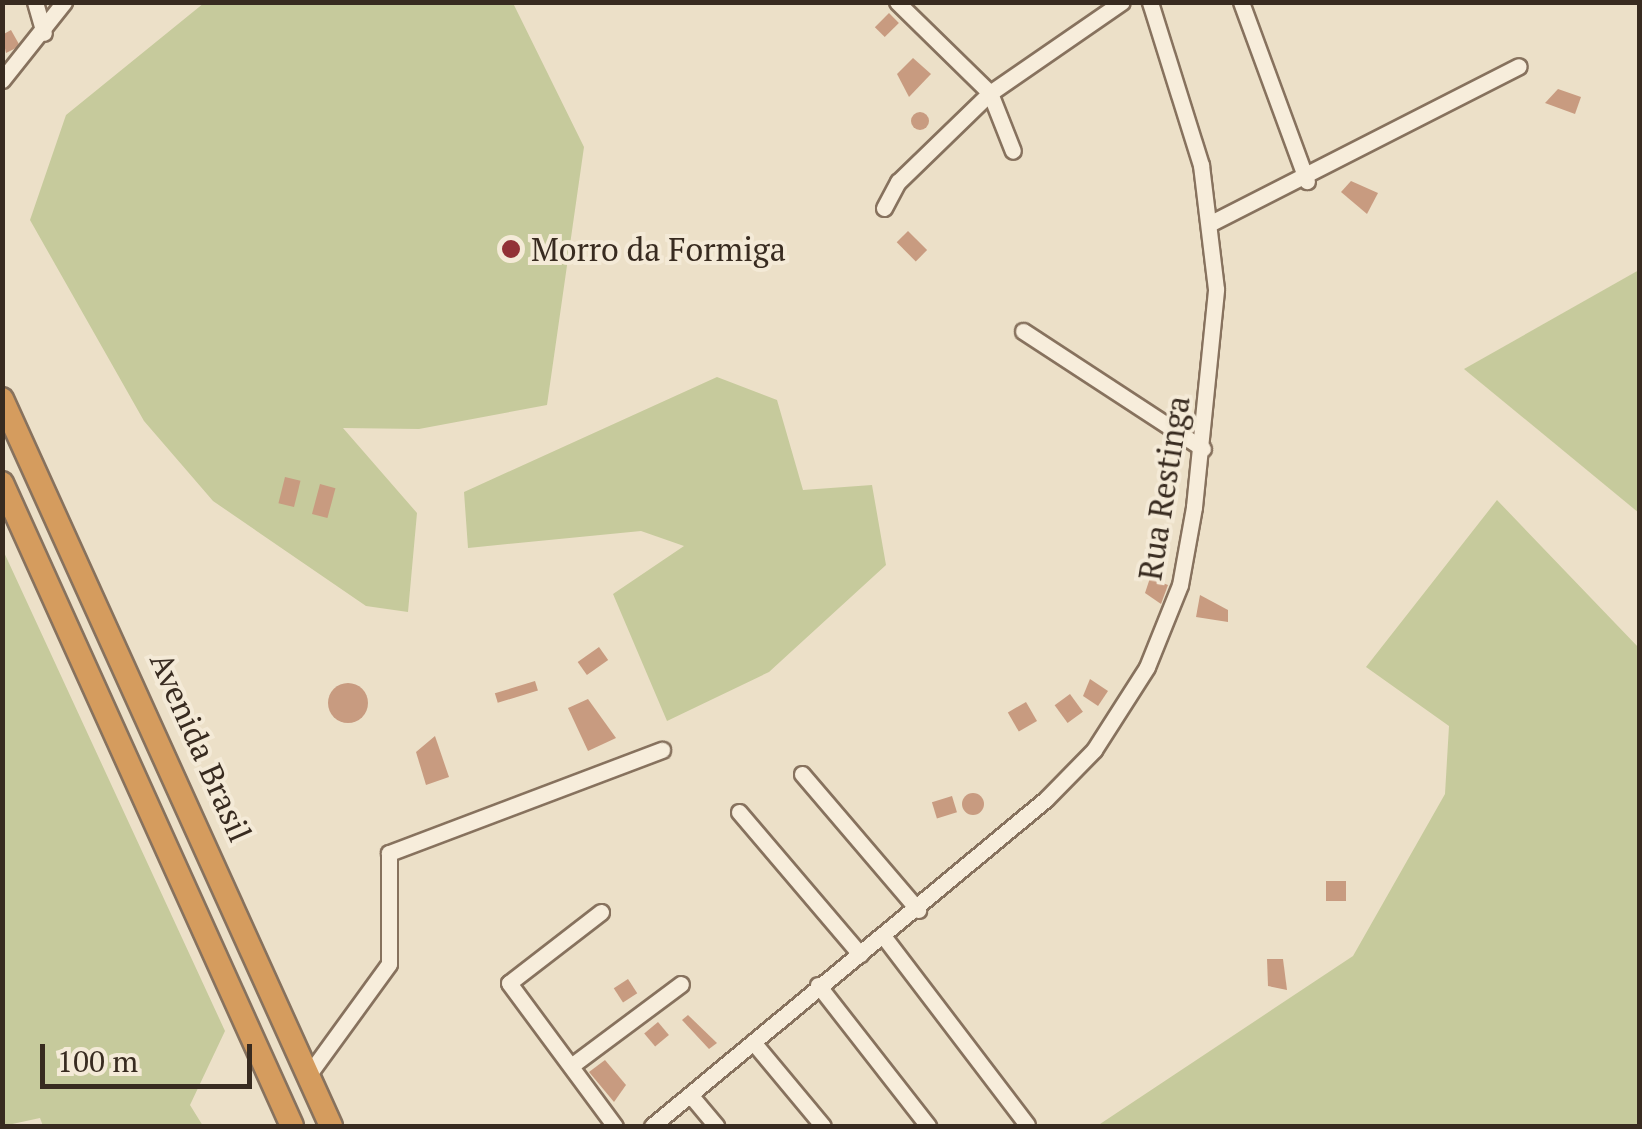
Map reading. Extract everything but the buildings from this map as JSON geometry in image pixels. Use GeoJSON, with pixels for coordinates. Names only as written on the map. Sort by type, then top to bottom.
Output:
{"type":"FeatureCollection","features":[{"type":"Feature","properties":{"kind":"highway","name":"Avenida Brasil"},"geometry":{"type":"LineString","coordinates":[[2,399],[332,1126]]}},
{"type":"Feature","properties":{"kind":"highway","name":"Avenida Brasil"},"geometry":{"type":"LineString","coordinates":[[2,483],[292,1126]]}},
{"type":"Feature","properties":{"kind":"street"},"geometry":{"type":"LineString","coordinates":[[35,2],[44,33]]}},
{"type":"Feature","properties":{"kind":"street"},"geometry":{"type":"LineString","coordinates":[[2,80],[44,33],[64,2]]}},
{"type":"Feature","properties":{"kind":"street"},"geometry":{"type":"LineString","coordinates":[[896,2],[990,93],[1013,151]]}},
{"type":"Feature","properties":{"kind":"street"},"geometry":{"type":"LineString","coordinates":[[884,208],[898,182],[990,93],[1122,2]]}},
{"type":"Feature","properties":{"kind":"street","name":"Rua Restinga"},"geometry":{"type":"LineString","coordinates":[[657,1125],[818,985],[918,910],[1046,799],[1122,710],[1180,585],[1204,449],[1213,222],[1150,2]]}},
{"type":"Feature","properties":{"kind":"street"},"geometry":{"type":"LineString","coordinates":[[1241,2],[1307,181]]}},
{"type":"Feature","properties":{"kind":"street"},"geometry":{"type":"LineString","coordinates":[[1213,222],[1307,181],[1519,66]]}},
{"type":"Feature","properties":{"kind":"street"},"geometry":{"type":"LineString","coordinates":[[1023,331],[1204,449]]}},
{"type":"Feature","properties":{"kind":"street"},"geometry":{"type":"LineString","coordinates":[[309,1074],[389,964],[389,853],[662,750]]}},
{"type":"Feature","properties":{"kind":"street"},"geometry":{"type":"LineString","coordinates":[[802,774],[918,910]]}},
{"type":"Feature","properties":{"kind":"street"},"geometry":{"type":"LineString","coordinates":[[738,812],[860,954]]}},
{"type":"Feature","properties":{"kind":"street"},"geometry":{"type":"LineString","coordinates":[[601,912],[509,983],[616,1126]]}},
{"type":"Feature","properties":{"kind":"street"},"geometry":{"type":"LineString","coordinates":[[884,937],[1027,1126]]}},
{"type":"Feature","properties":{"kind":"street"},"geometry":{"type":"LineString","coordinates":[[571,1066],[680,984]]}},
{"type":"Feature","properties":{"kind":"street"},"geometry":{"type":"LineString","coordinates":[[818,985],[928,1126]]}},
{"type":"Feature","properties":{"kind":"street"},"geometry":{"type":"LineString","coordinates":[[753,1042],[823,1126]]}},
{"type":"Feature","properties":{"kind":"street"},"geometry":{"type":"LineString","coordinates":[[692,1097],[716,1126]]}},
{"type":"Feature","properties":{"kind":"green space"},"geometry":{"type":"Polygon","coordinates":[[[204,3],[513,3],[584,147],[547,405],[419,429],[343,428],[417,513],[408,612],[366,606],[213,501],[144,421],[30,220],[66,115],[204,3]]]}},
{"type":"Feature","properties":{"kind":"green space"},"geometry":{"type":"Polygon","coordinates":[[[1639,270],[1639,513],[1464,369],[1639,270]]]}},
{"type":"Feature","properties":{"kind":"green space"},"geometry":{"type":"Polygon","coordinates":[[[717,377],[777,400],[803,490],[872,485],[886,565],[769,672],[667,721],[613,594],[684,546],[641,531],[468,548],[464,492],[717,377]]]}},
{"type":"Feature","properties":{"kind":"green space"},"geometry":{"type":"Polygon","coordinates":[[[1497,500],[1639,648],[1639,1126],[1097,1126],[1353,956],[1445,794],[1449,726],[1366,667],[1497,500]]]}},
{"type":"Feature","properties":{"kind":"green space"},"geometry":{"type":"Polygon","coordinates":[[[2,548],[225,1031],[190,1105],[203,1126],[43,1126],[40,1118],[3,1126],[2,548]]]}},
{"type":"Feature","properties":{"kind":"place","name":"Morro da Formiga"},"geometry":{"type":"Point","coordinates":[511,249]}}]}
